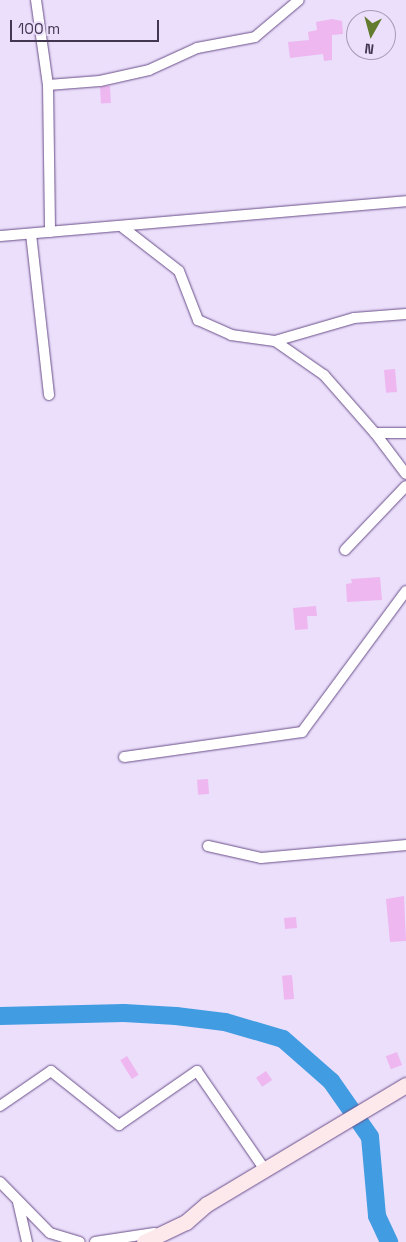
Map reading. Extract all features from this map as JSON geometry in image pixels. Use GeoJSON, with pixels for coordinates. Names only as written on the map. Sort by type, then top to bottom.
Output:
{"type":"FeatureCollection","features":[{"type":"Feature","properties":{"kind":"main road"},"geometry":{"type":"LineString","coordinates":[[144,1242],[186,1222],[207,1204],[406,1085]]}},
{"type":"Feature","properties":{"kind":"street"},"geometry":{"type":"LineString","coordinates":[[36,0],[48,85],[50,232]]}},
{"type":"Feature","properties":{"kind":"street"},"geometry":{"type":"LineString","coordinates":[[48,85],[100,80],[149,70],[197,48],[255,37],[299,0]]}},
{"type":"Feature","properties":{"kind":"street"},"geometry":{"type":"LineString","coordinates":[[0,236],[406,201]]}},
{"type":"Feature","properties":{"kind":"street"},"geometry":{"type":"LineString","coordinates":[[121,226],[179,271],[198,320],[231,334],[275,340],[354,318],[406,314]]}},
{"type":"Feature","properties":{"kind":"street"},"geometry":{"type":"LineString","coordinates":[[31,234],[50,395]]}},
{"type":"Feature","properties":{"kind":"street"},"geometry":{"type":"LineString","coordinates":[[275,340],[324,375],[375,433],[406,474]]}},
{"type":"Feature","properties":{"kind":"street"},"geometry":{"type":"LineString","coordinates":[[375,433],[406,433]]}},
{"type":"Feature","properties":{"kind":"street"},"geometry":{"type":"LineString","coordinates":[[345,550],[406,486]]}},
{"type":"Feature","properties":{"kind":"street"},"geometry":{"type":"LineString","coordinates":[[124,757],[302,732],[406,590]]}},
{"type":"Feature","properties":{"kind":"street"},"geometry":{"type":"LineString","coordinates":[[208,846],[261,858],[406,846]]}},
{"type":"Feature","properties":{"kind":"street"},"geometry":{"type":"LineString","coordinates":[[0,1106],[51,1071],[119,1125],[196,1071],[265,1170]]}},
{"type":"Feature","properties":{"kind":"street"},"geometry":{"type":"LineString","coordinates":[[0,1182],[53,1238],[80,1242]]}},
{"type":"Feature","properties":{"kind":"street"},"geometry":{"type":"LineString","coordinates":[[18,1202],[27,1242]]}},
{"type":"Feature","properties":{"kind":"street"},"geometry":{"type":"LineString","coordinates":[[95,1242],[163,1232]]}},
{"type":"Feature","properties":{"kind":"building"},"geometry":{"type":"Polygon","coordinates":[[[332,19],[342,21],[343,34],[332,35],[332,60],[324,61],[323,54],[290,58],[288,42],[309,40],[308,32],[317,30],[316,22],[332,19]]]}},
{"type":"Feature","properties":{"kind":"building"},"geometry":{"type":"Polygon","coordinates":[[[110,86],[111,103],[101,104],[100,87],[110,86]]]}},
{"type":"Feature","properties":{"kind":"building"},"geometry":{"type":"Polygon","coordinates":[[[395,369],[397,392],[386,393],[384,370],[395,369]]]}},
{"type":"Feature","properties":{"kind":"building"},"geometry":{"type":"Polygon","coordinates":[[[380,577],[382,600],[347,602],[346,584],[352,583],[351,579],[380,577]]]}},
{"type":"Feature","properties":{"kind":"building"},"geometry":{"type":"Polygon","coordinates":[[[316,606],[317,616],[307,616],[308,629],[295,630],[293,608],[316,606]]]}},
{"type":"Feature","properties":{"kind":"building"},"geometry":{"type":"Polygon","coordinates":[[[208,779],[209,794],[198,795],[197,780],[208,779]]]}},
{"type":"Feature","properties":{"kind":"building"},"geometry":{"type":"Polygon","coordinates":[[[404,896],[406,941],[390,942],[386,899],[404,896]]]}},
{"type":"Feature","properties":{"kind":"building"},"geometry":{"type":"Polygon","coordinates":[[[296,917],[297,928],[285,929],[284,918],[296,917]]]}},
{"type":"Feature","properties":{"kind":"building"},"geometry":{"type":"Polygon","coordinates":[[[292,975],[294,999],[284,1000],[282,976],[292,975]]]}},
{"type":"Feature","properties":{"kind":"building"},"geometry":{"type":"Polygon","coordinates":[[[397,1052],[402,1065],[391,1069],[386,1056],[397,1052]]]}},
{"type":"Feature","properties":{"kind":"building"},"geometry":{"type":"Polygon","coordinates":[[[127,1056],[139,1075],[132,1079],[120,1060],[127,1056]]]}},
{"type":"Feature","properties":{"kind":"building"},"geometry":{"type":"Polygon","coordinates":[[[266,1071],[272,1080],[262,1087],[256,1078],[266,1071]]]}},
{"type":"Feature","properties":{"kind":"waterway"},"geometry":{"type":"LineString","coordinates":[[0,1016],[124,1013],[176,1016],[225,1022],[283,1039],[331,1081],[370,1137],[377,1216],[389,1242]]}}]}
